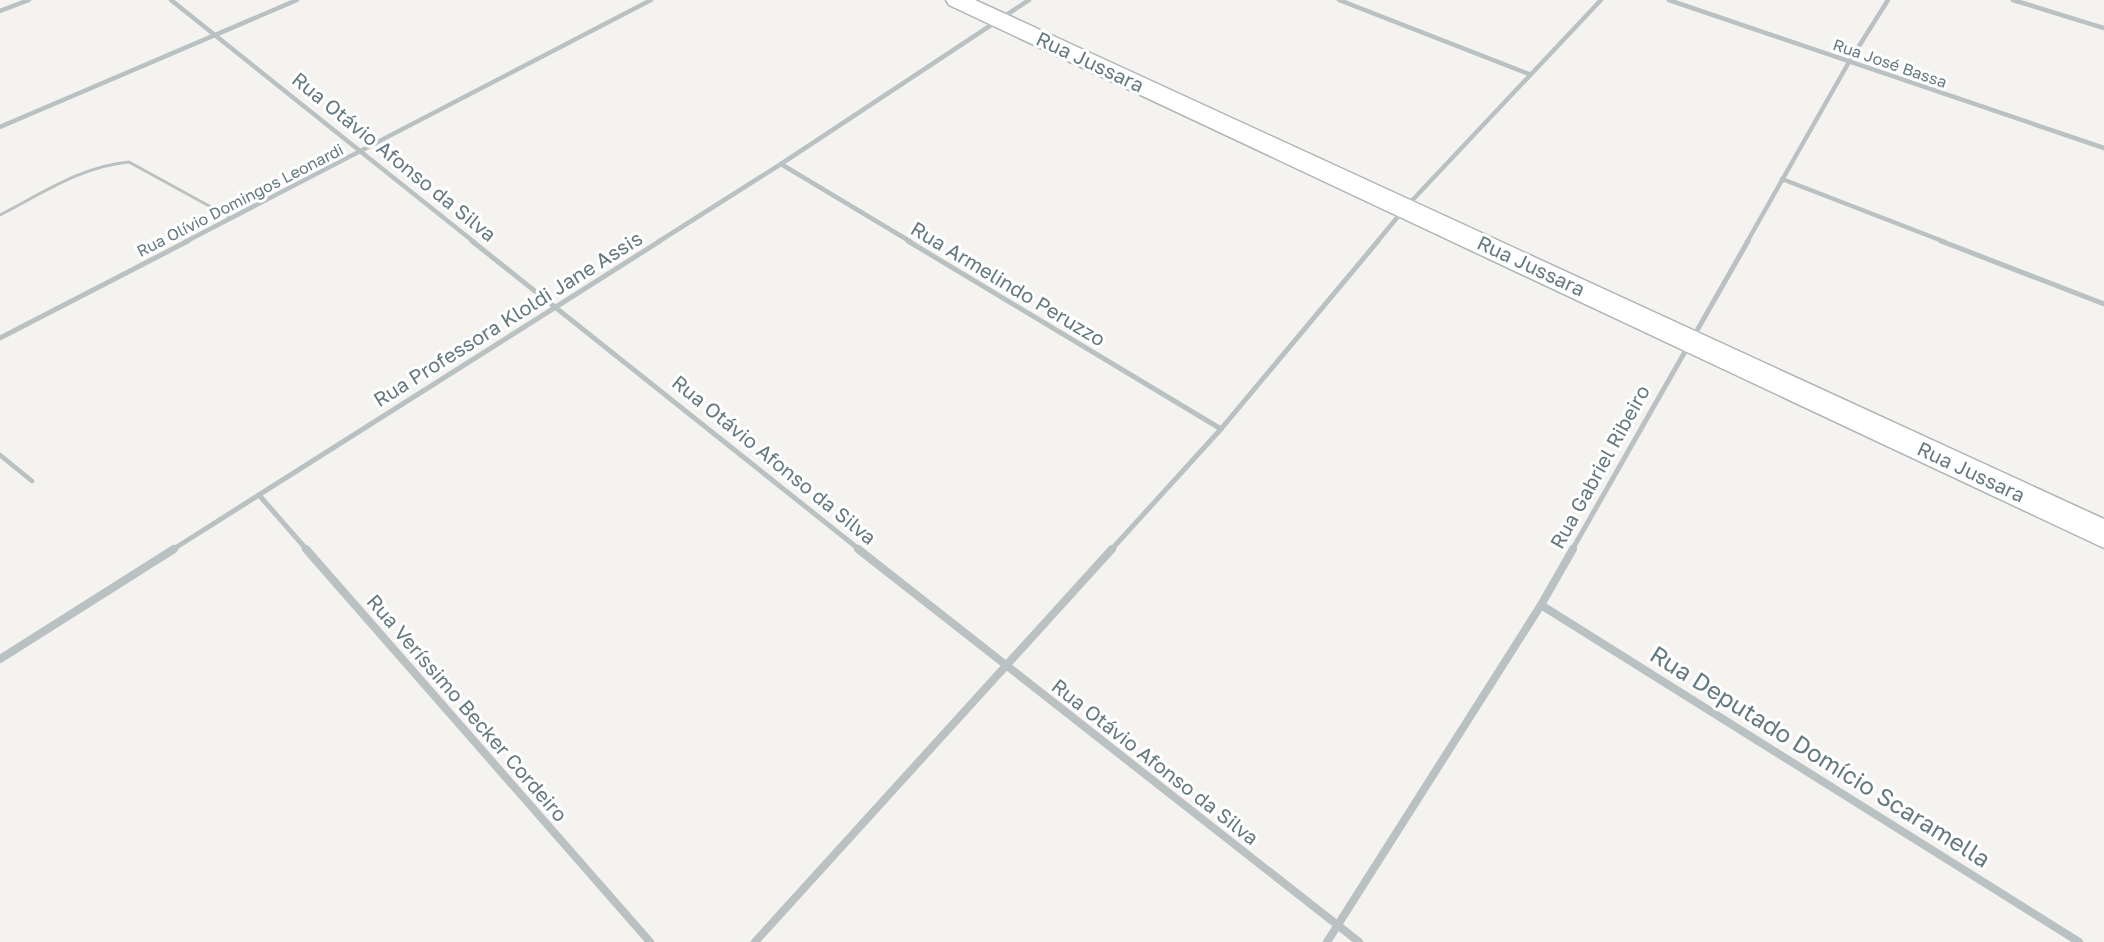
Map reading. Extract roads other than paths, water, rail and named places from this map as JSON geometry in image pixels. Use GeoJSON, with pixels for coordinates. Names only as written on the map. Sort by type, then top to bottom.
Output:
{"type":"FeatureCollection","features":[{"type":"Feature","properties":{"kind":"street"},"geometry":{"type":"LineString","coordinates":[[0,11],[29,0]]}},
{"type":"Feature","properties":{"kind":"street","name":"Rua Otávio Afonso da Silva"},"geometry":{"type":"LineString","coordinates":[[171,0],[1006,667],[1359,942]]}},
{"type":"Feature","properties":{"kind":"street"},"geometry":{"type":"LineString","coordinates":[[0,127],[297,0]]}},
{"type":"Feature","properties":{"kind":"street","name":"Rua Olívio Domingos Leonardi"},"geometry":{"type":"LineString","coordinates":[[0,338],[651,0]]}},
{"type":"Feature","properties":{"kind":"street","name":"Rua Jussara"},"geometry":{"type":"LineString","coordinates":[[957,0],[2104,534]]}},
{"type":"Feature","properties":{"kind":"street","name":"Rua Professora Kloldi Jane Assis"},"geometry":{"type":"LineString","coordinates":[[0,659],[781,164],[1029,0]]}},
{"type":"Feature","properties":{"kind":"street"},"geometry":{"type":"LineString","coordinates":[[1339,0],[1529,74]]}},
{"type":"Feature","properties":{"kind":"street"},"geometry":{"type":"LineString","coordinates":[[755,942],[1221,429],[1405,207],[1601,0]]}},
{"type":"Feature","properties":{"kind":"street","name":"Rua José Bassa"},"geometry":{"type":"LineString","coordinates":[[1669,0],[2104,148]]}},
{"type":"Feature","properties":{"kind":"street","name":"Rua Gabriel Ribeiro"},"geometry":{"type":"LineString","coordinates":[[1327,942],[1541,605],[1849,62],[1888,0]]}},
{"type":"Feature","properties":{"kind":"street"},"geometry":{"type":"LineString","coordinates":[[2013,0],[2104,28]]}},
{"type":"Feature","properties":{"kind":"street","name":"Rua Armelindo Peruzzo"},"geometry":{"type":"LineString","coordinates":[[781,164],[1221,429]]}},
{"type":"Feature","properties":{"kind":"street"},"geometry":{"type":"LineString","coordinates":[[1782,179],[2104,304]]}},
{"type":"Feature","properties":{"kind":"street","name":"Rua Veríssimo Becker Cordeiro"},"geometry":{"type":"LineString","coordinates":[[259,495],[650,942]]}},
{"type":"Feature","properties":{"kind":"street","name":"Rua Deputado Domício Scaramella"},"geometry":{"type":"LineString","coordinates":[[1541,605],[2079,942]]}},
{"type":"Feature","properties":{"kind":"lane"},"geometry":{"type":"LineString","coordinates":[[0,215],[98,166],[129,162],[231,218]]}},
{"type":"Feature","properties":{"kind":"lane"},"geometry":{"type":"LineString","coordinates":[[0,455],[32,481]]}}]}
